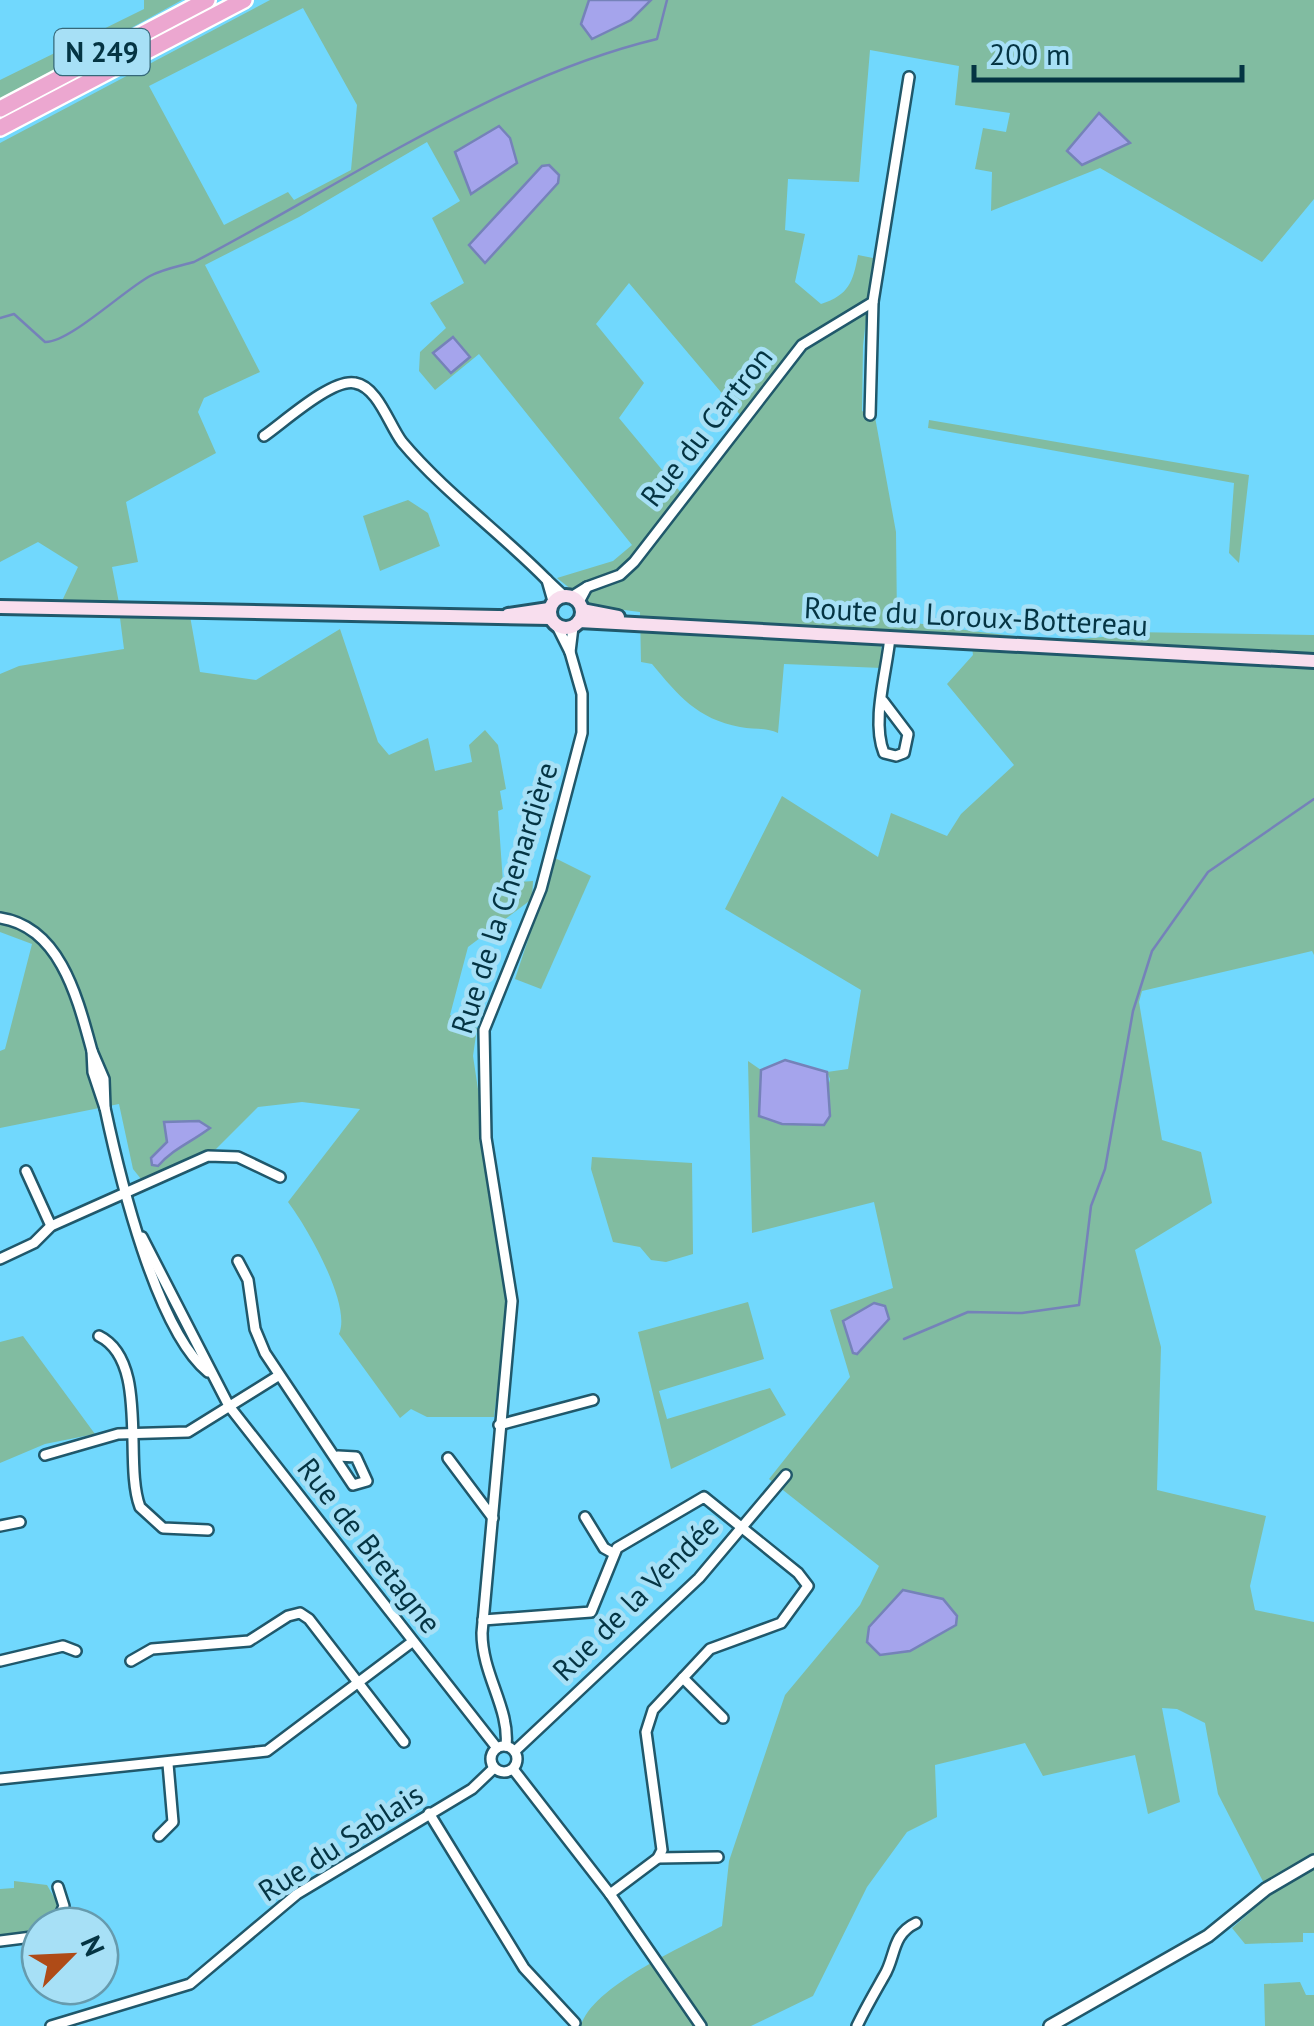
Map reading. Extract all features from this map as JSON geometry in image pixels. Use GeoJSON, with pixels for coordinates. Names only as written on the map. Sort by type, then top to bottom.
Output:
{"type":"FeatureCollection","features":[{"type":"Feature","properties":{"kind":"highway","name":"N 249"},"geometry":{"type":"LineString","coordinates":[[0,110],[207,0]]}},
{"type":"Feature","properties":{"kind":"highway","name":"N 249"},"geometry":{"type":"LineString","coordinates":[[0,128],[244,0]]}},
{"type":"Feature","properties":{"kind":"main road","name":"Route du Loroux-Bottereau"},"geometry":{"type":"LineString","coordinates":[[0,607],[506,616],[521,620],[566,611],[634,623],[1314,661]]}},
{"type":"Feature","properties":{"kind":"street"},"geometry":{"type":"LineString","coordinates":[[870,415],[874,302],[909,77]]}},
{"type":"Feature","properties":{"kind":"street","name":"Rue du Cartron"},"geometry":{"type":"LineString","coordinates":[[566,611],[587,587],[620,574],[634,562],[802,345],[874,302]]}},
{"type":"Feature","properties":{"kind":"street","name":"Rue de la Chenardière"},"geometry":{"type":"LineString","coordinates":[[264,436],[322,394],[346,383],[358,383],[370,392],[403,442],[548,580],[566,611],[570,652],[582,694],[582,733],[541,888],[484,1030],[481,1084],[486,1138],[512,1284],[482,1620],[484,1664],[506,1720],[506,1748]]}},
{"type":"Feature","properties":{"kind":"street"},"geometry":{"type":"LineString","coordinates":[[883,700],[908,734],[904,753],[896,756],[888,756],[881,746],[883,700],[890,637]]}},
{"type":"Feature","properties":{"kind":"street","name":"Rue de Bretagne"},"geometry":{"type":"LineString","coordinates":[[0,918],[29,927],[49,943],[104,1080],[105,1108],[142,1237],[155,1255],[208,1372],[229,1406],[412,1642],[506,1748]]}},
{"type":"Feature","properties":{"kind":"street"},"geometry":{"type":"LineString","coordinates":[[0,1259],[34,1242],[51,1226],[216,1154],[238,1157],[280,1176]]}},
{"type":"Feature","properties":{"kind":"street"},"geometry":{"type":"LineString","coordinates":[[26,1171],[51,1226]]}},
{"type":"Feature","properties":{"kind":"street"},"geometry":{"type":"LineString","coordinates":[[238,1261],[248,1280],[259,1341],[278,1376],[338,1456]]}},
{"type":"Feature","properties":{"kind":"street"},"geometry":{"type":"LineString","coordinates":[[99,1336],[112,1346],[126,1376],[134,1434],[135,1491],[144,1514],[171,1530],[208,1530]]}},
{"type":"Feature","properties":{"kind":"street"},"geometry":{"type":"LineString","coordinates":[[45,1455],[79,1442],[134,1434],[181,1434],[278,1376]]}},
{"type":"Feature","properties":{"kind":"street"},"geometry":{"type":"LineString","coordinates":[[499,1425],[593,1400]]}},
{"type":"Feature","properties":{"kind":"street"},"geometry":{"type":"LineString","coordinates":[[448,1458],[493,1518]]}},
{"type":"Feature","properties":{"kind":"street","name":"Rue de la Vendée"},"geometry":{"type":"LineString","coordinates":[[506,1748],[690,1587],[786,1475]]}},
{"type":"Feature","properties":{"kind":"street"},"geometry":{"type":"LineString","coordinates":[[482,1620],[591,1612],[613,1553],[704,1497],[808,1586],[781,1622],[765,1632],[724,1642],[652,1710],[646,1732],[662,1840],[658,1858]]}},
{"type":"Feature","properties":{"kind":"street"},"geometry":{"type":"LineString","coordinates":[[585,1517],[604,1548],[613,1553]]}},
{"type":"Feature","properties":{"kind":"street"},"geometry":{"type":"LineString","coordinates":[[0,1526],[20,1522]]}},
{"type":"Feature","properties":{"kind":"street"},"geometry":{"type":"LineString","coordinates":[[131,1660],[152,1650],[249,1641],[288,1616],[300,1614],[404,1742]]}},
{"type":"Feature","properties":{"kind":"street"},"geometry":{"type":"LineString","coordinates":[[0,1778],[168,1764],[266,1751],[412,1642]]}},
{"type":"Feature","properties":{"kind":"street"},"geometry":{"type":"LineString","coordinates":[[0,1661],[63,1646],[76,1651]]}},
{"type":"Feature","properties":{"kind":"street"},"geometry":{"type":"LineString","coordinates":[[683,1678],[722,1718]]}},
{"type":"Feature","properties":{"kind":"street"},"geometry":{"type":"LineString","coordinates":[[506,1748],[518,1760],[513,1769],[504,1772],[494,1768],[491,1758],[506,1748]]}},
{"type":"Feature","properties":{"kind":"street"},"geometry":{"type":"LineString","coordinates":[[159,1836],[173,1822],[168,1764]]}},
{"type":"Feature","properties":{"kind":"street","name":"Rue du Sablais"},"geometry":{"type":"LineString","coordinates":[[51,2026],[190,1984],[216,1967],[298,1894],[472,1789],[494,1768]]}},
{"type":"Feature","properties":{"kind":"street"},"geometry":{"type":"LineString","coordinates":[[513,1769],[610,1894],[700,2026]]}},
{"type":"Feature","properties":{"kind":"street"},"geometry":{"type":"LineString","coordinates":[[429,1814],[524,1968],[575,2023]]}},
{"type":"Feature","properties":{"kind":"street"},"geometry":{"type":"LineString","coordinates":[[610,1894],[658,1858],[718,1857]]}},
{"type":"Feature","properties":{"kind":"street"},"geometry":{"type":"LineString","coordinates":[[1050,2026],[1208,1936],[1266,1889],[1314,1861]]}},
{"type":"Feature","properties":{"kind":"street"},"geometry":{"type":"LineString","coordinates":[[58,1886],[64,1906]]}},
{"type":"Feature","properties":{"kind":"street"},"geometry":{"type":"LineString","coordinates":[[857,2026],[887,1974],[887,1962],[900,1934],[916,1924]]}},
{"type":"Feature","properties":{"kind":"green space"},"geometry":{"type":"Polygon","coordinates":[[[144,0],[182,0],[0,100],[0,80],[144,9],[144,0]]]}},
{"type":"Feature","properties":{"kind":"green space"},"geometry":{"type":"Polygon","coordinates":[[[270,0],[589,0],[581,24],[631,20],[651,0],[1314,0],[1314,199],[1262,262],[1100,168],[991,211],[992,172],[975,169],[983,128],[1006,132],[1010,113],[955,105],[959,66],[870,50],[859,182],[788,179],[785,230],[805,234],[795,282],[821,304],[848,286],[858,255],[873,258],[863,346],[862,411],[875,417],[896,532],[897,621],[1044,638],[1103,637],[1129,632],[1314,635],[1314,955],[1312,951],[1142,991],[1139,1002],[1162,1140],[1201,1152],[1212,1203],[1135,1250],[1161,1347],[1157,1490],[1266,1516],[1250,1586],[1255,1610],[1314,1622],[1314,1933],[1303,1933],[1303,1942],[1245,1944],[1232,1928],[1270,1895],[1218,1794],[1205,1723],[1177,1709],[1162,1708],[1180,1802],[1148,1814],[1135,1755],[1043,1776],[1025,1743],[935,1765],[937,1817],[907,1832],[867,1887],[813,1996],[751,2026],[581,2026],[588,2011],[621,1982],[722,1926],[729,1861],[785,1695],[860,1605],[879,1566],[769,1479],[850,1377],[830,1310],[893,1288],[874,1202],[752,1233],[748,1061],[761,1070],[759,1091],[782,1124],[818,1126],[830,1079],[827,1072],[848,1069],[861,990],[725,909],[782,796],[878,857],[891,813],[947,836],[961,814],[1014,765],[947,684],[973,655],[972,647],[881,641],[882,668],[784,664],[778,733],[745,728],[700,712],[652,664],[641,662],[640,612],[592,606],[557,578],[613,561],[632,545],[479,354],[435,390],[419,371],[420,352],[446,328],[430,303],[464,283],[432,218],[460,201],[427,142],[299,217],[205,265],[260,372],[204,398],[198,412],[216,453],[126,502],[138,562],[112,567],[119,603],[62,601],[78,567],[38,542],[0,562],[0,143],[270,0]],[[303,8],[149,86],[224,225],[288,192],[294,200],[351,170],[357,105],[303,8]],[[499,126],[455,152],[471,193],[517,163],[510,138],[499,126]],[[629,283],[596,324],[644,383],[619,418],[688,501],[747,423],[629,283]]]}},
{"type":"Feature","properties":{"kind":"green space"},"geometry":{"type":"Polygon","coordinates":[[[929,420],[1249,475],[1239,563],[1229,553],[1234,483],[928,428],[929,420]]]}},
{"type":"Feature","properties":{"kind":"green space"},"geometry":{"type":"Polygon","coordinates":[[[408,500],[428,513],[440,546],[380,571],[363,516],[408,500]]]}},
{"type":"Feature","properties":{"kind":"green space"},"geometry":{"type":"Polygon","coordinates":[[[190,616],[200,672],[256,680],[340,629],[378,742],[389,755],[428,738],[435,771],[472,762],[469,745],[485,730],[498,745],[506,789],[500,791],[503,809],[498,811],[503,883],[533,881],[532,899],[468,947],[450,1015],[477,1028],[473,1056],[509,1295],[494,1417],[427,1417],[411,1409],[400,1418],[339,1334],[341,1321],[334,1286],[288,1202],[360,1109],[302,1102],[258,1107],[216,1149],[141,1179],[133,1169],[119,1104],[0,1128],[0,1051],[5,1049],[32,944],[0,932],[0,674],[19,666],[124,649],[120,618],[190,616]],[[164,1122],[167,1142],[157,1152],[178,1149],[209,1128],[164,1122]]]}},
{"type":"Feature","properties":{"kind":"green space"},"geometry":{"type":"Polygon","coordinates":[[[555,858],[591,876],[541,989],[515,979],[555,858]]]}},
{"type":"Feature","properties":{"kind":"green space"},"geometry":{"type":"Polygon","coordinates":[[[592,1157],[692,1163],[693,1254],[666,1262],[651,1260],[640,1247],[613,1242],[591,1169],[592,1157]]]}},
{"type":"Feature","properties":{"kind":"green space"},"geometry":{"type":"Polygon","coordinates":[[[748,1302],[764,1359],[659,1391],[667,1419],[770,1388],[786,1415],[671,1469],[638,1332],[748,1302]]]}},
{"type":"Feature","properties":{"kind":"green space"},"geometry":{"type":"Polygon","coordinates":[[[23,1336],[95,1434],[45,1444],[0,1463],[0,1342],[23,1336]]]}},
{"type":"Feature","properties":{"kind":"green space"},"geometry":{"type":"Polygon","coordinates":[[[14,1881],[47,1885],[59,1906],[20,1906],[20,1934],[0,1937],[0,1889],[14,1888],[14,1881]]]}},
{"type":"Feature","properties":{"kind":"green space"},"geometry":{"type":"Polygon","coordinates":[[[1300,1982],[1306,1995],[1314,1995],[1314,2026],[1265,2026],[1264,1984],[1300,1982]]]}},
{"type":"Feature","properties":{"kind":"water"},"geometry":{"type":"Polygon","coordinates":[[[589,0],[651,0],[631,20],[592,39],[581,24],[589,0]]]}},
{"type":"Feature","properties":{"kind":"water"},"geometry":{"type":"Polygon","coordinates":[[[1099,113],[1130,143],[1082,165],[1067,151],[1099,113]]]}},
{"type":"Feature","properties":{"kind":"water"},"geometry":{"type":"Polygon","coordinates":[[[499,126],[510,138],[517,163],[471,194],[455,152],[499,126]]]}},
{"type":"Feature","properties":{"kind":"water"},"geometry":{"type":"Polygon","coordinates":[[[549,165],[559,175],[558,183],[485,263],[469,245],[542,166],[549,165]]]}},
{"type":"Feature","properties":{"kind":"water"},"geometry":{"type":"Polygon","coordinates":[[[453,337],[470,357],[451,373],[433,353],[453,337]]]}},
{"type":"Feature","properties":{"kind":"water"},"geometry":{"type":"Polygon","coordinates":[[[785,1060],[827,1072],[830,1116],[824,1125],[782,1124],[759,1116],[761,1070],[785,1060]]]}},
{"type":"Feature","properties":{"kind":"water"},"geometry":{"type":"Polygon","coordinates":[[[199,1121],[210,1128],[158,1166],[152,1165],[151,1158],[167,1142],[164,1122],[199,1121]]]}},
{"type":"Feature","properties":{"kind":"water"},"geometry":{"type":"Polygon","coordinates":[[[874,1303],[885,1306],[889,1319],[857,1354],[853,1353],[843,1321],[874,1303]]]}},
{"type":"Feature","properties":{"kind":"water"},"geometry":{"type":"Polygon","coordinates":[[[903,1590],[943,1599],[957,1616],[956,1625],[910,1651],[880,1655],[867,1642],[869,1627],[903,1590]]]}},
{"type":"Feature","properties":{"kind":"waterway"},"geometry":{"type":"LineString","coordinates":[[0,318],[14,314],[45,342],[68,334],[150,276],[194,262],[478,106],[537,79],[657,39],[667,0]]}},
{"type":"Feature","properties":{"kind":"waterway"},"geometry":{"type":"LineString","coordinates":[[904,1339],[968,1312],[1022,1313],[1079,1305],[1091,1206],[1105,1169],[1133,1011],[1152,951],[1208,872],[1314,799]]}}]}
